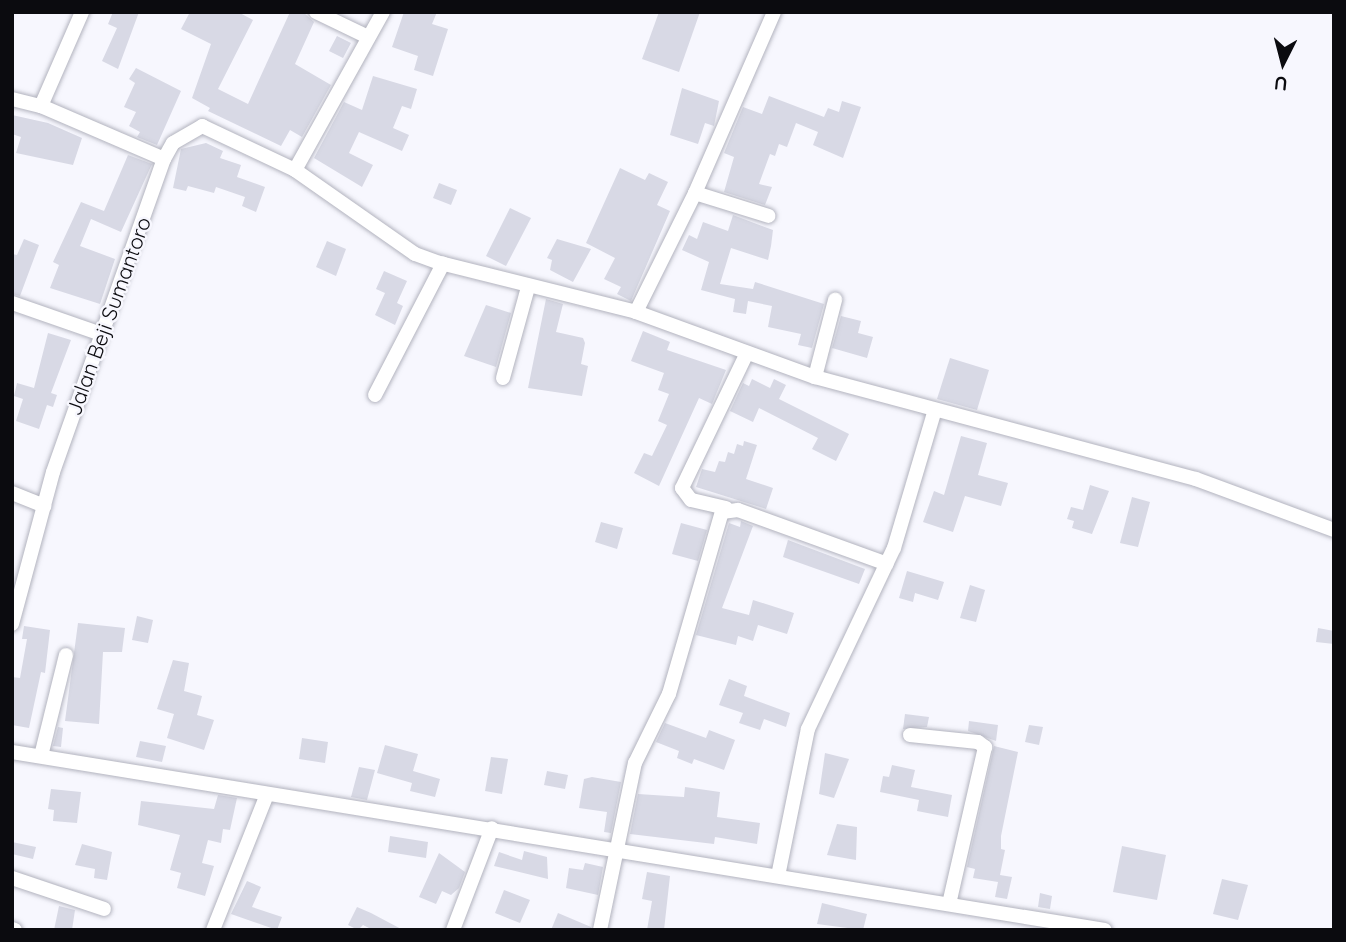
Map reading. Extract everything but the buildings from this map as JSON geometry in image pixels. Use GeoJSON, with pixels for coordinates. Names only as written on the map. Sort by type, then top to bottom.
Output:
{"type":"FeatureCollection","features":[{"type":"Feature","properties":{"kind":"street"},"geometry":{"type":"LineString","coordinates":[[41,106],[82,12]]}},
{"type":"Feature","properties":{"kind":"street"},"geometry":{"type":"LineString","coordinates":[[316,12],[368,37]]}},
{"type":"Feature","properties":{"kind":"street"},"geometry":{"type":"LineString","coordinates":[[383,12],[295,170],[407,249],[443,264],[636,312],[815,377],[934,413],[1196,479],[1334,530]]}},
{"type":"Feature","properties":{"kind":"street"},"geometry":{"type":"LineString","coordinates":[[636,312],[695,193],[774,12]]}},
{"type":"Feature","properties":{"kind":"street"},"geometry":{"type":"LineString","coordinates":[[12,99],[41,106],[164,159]]}},
{"type":"Feature","properties":{"kind":"street","name":"Jalan Beji Sumantoro"},"geometry":{"type":"LineString","coordinates":[[12,624],[44,506],[164,159],[173,143],[202,126],[295,170]]}},
{"type":"Feature","properties":{"kind":"street"},"geometry":{"type":"LineString","coordinates":[[695,193],[768,216]]}},
{"type":"Feature","properties":{"kind":"street"},"geometry":{"type":"LineString","coordinates":[[375,395],[443,264]]}},
{"type":"Feature","properties":{"kind":"street"},"geometry":{"type":"LineString","coordinates":[[503,378],[528,287]]}},
{"type":"Feature","properties":{"kind":"street"},"geometry":{"type":"LineString","coordinates":[[815,377],[835,300]]}},
{"type":"Feature","properties":{"kind":"street"},"geometry":{"type":"LineString","coordinates":[[12,303],[102,334]]}},
{"type":"Feature","properties":{"kind":"street"},"geometry":{"type":"LineString","coordinates":[[747,353],[682,488],[691,500],[726,508],[887,564]]}},
{"type":"Feature","properties":{"kind":"street"},"geometry":{"type":"LineString","coordinates":[[778,876],[808,729],[887,564],[934,413]]}},
{"type":"Feature","properties":{"kind":"street"},"geometry":{"type":"LineString","coordinates":[[12,493],[44,506]]}},
{"type":"Feature","properties":{"kind":"street"},"geometry":{"type":"LineString","coordinates":[[600,930],[621,849],[635,763],[669,694],[720,516],[726,508]]}},
{"type":"Feature","properties":{"kind":"street"},"geometry":{"type":"LineString","coordinates":[[41,756],[66,655]]}},
{"type":"Feature","properties":{"kind":"street"},"geometry":{"type":"LineString","coordinates":[[910,735],[978,742],[985,747],[949,904]]}},
{"type":"Feature","properties":{"kind":"street"},"geometry":{"type":"LineString","coordinates":[[12,752],[949,904],[1048,926],[1105,930]]}},
{"type":"Feature","properties":{"kind":"street"},"geometry":{"type":"LineString","coordinates":[[213,930],[267,794]]}},
{"type":"Feature","properties":{"kind":"street"},"geometry":{"type":"LineString","coordinates":[[453,930],[492,828]]}},
{"type":"Feature","properties":{"kind":"street"},"geometry":{"type":"LineString","coordinates":[[12,878],[104,909]]}}]}
